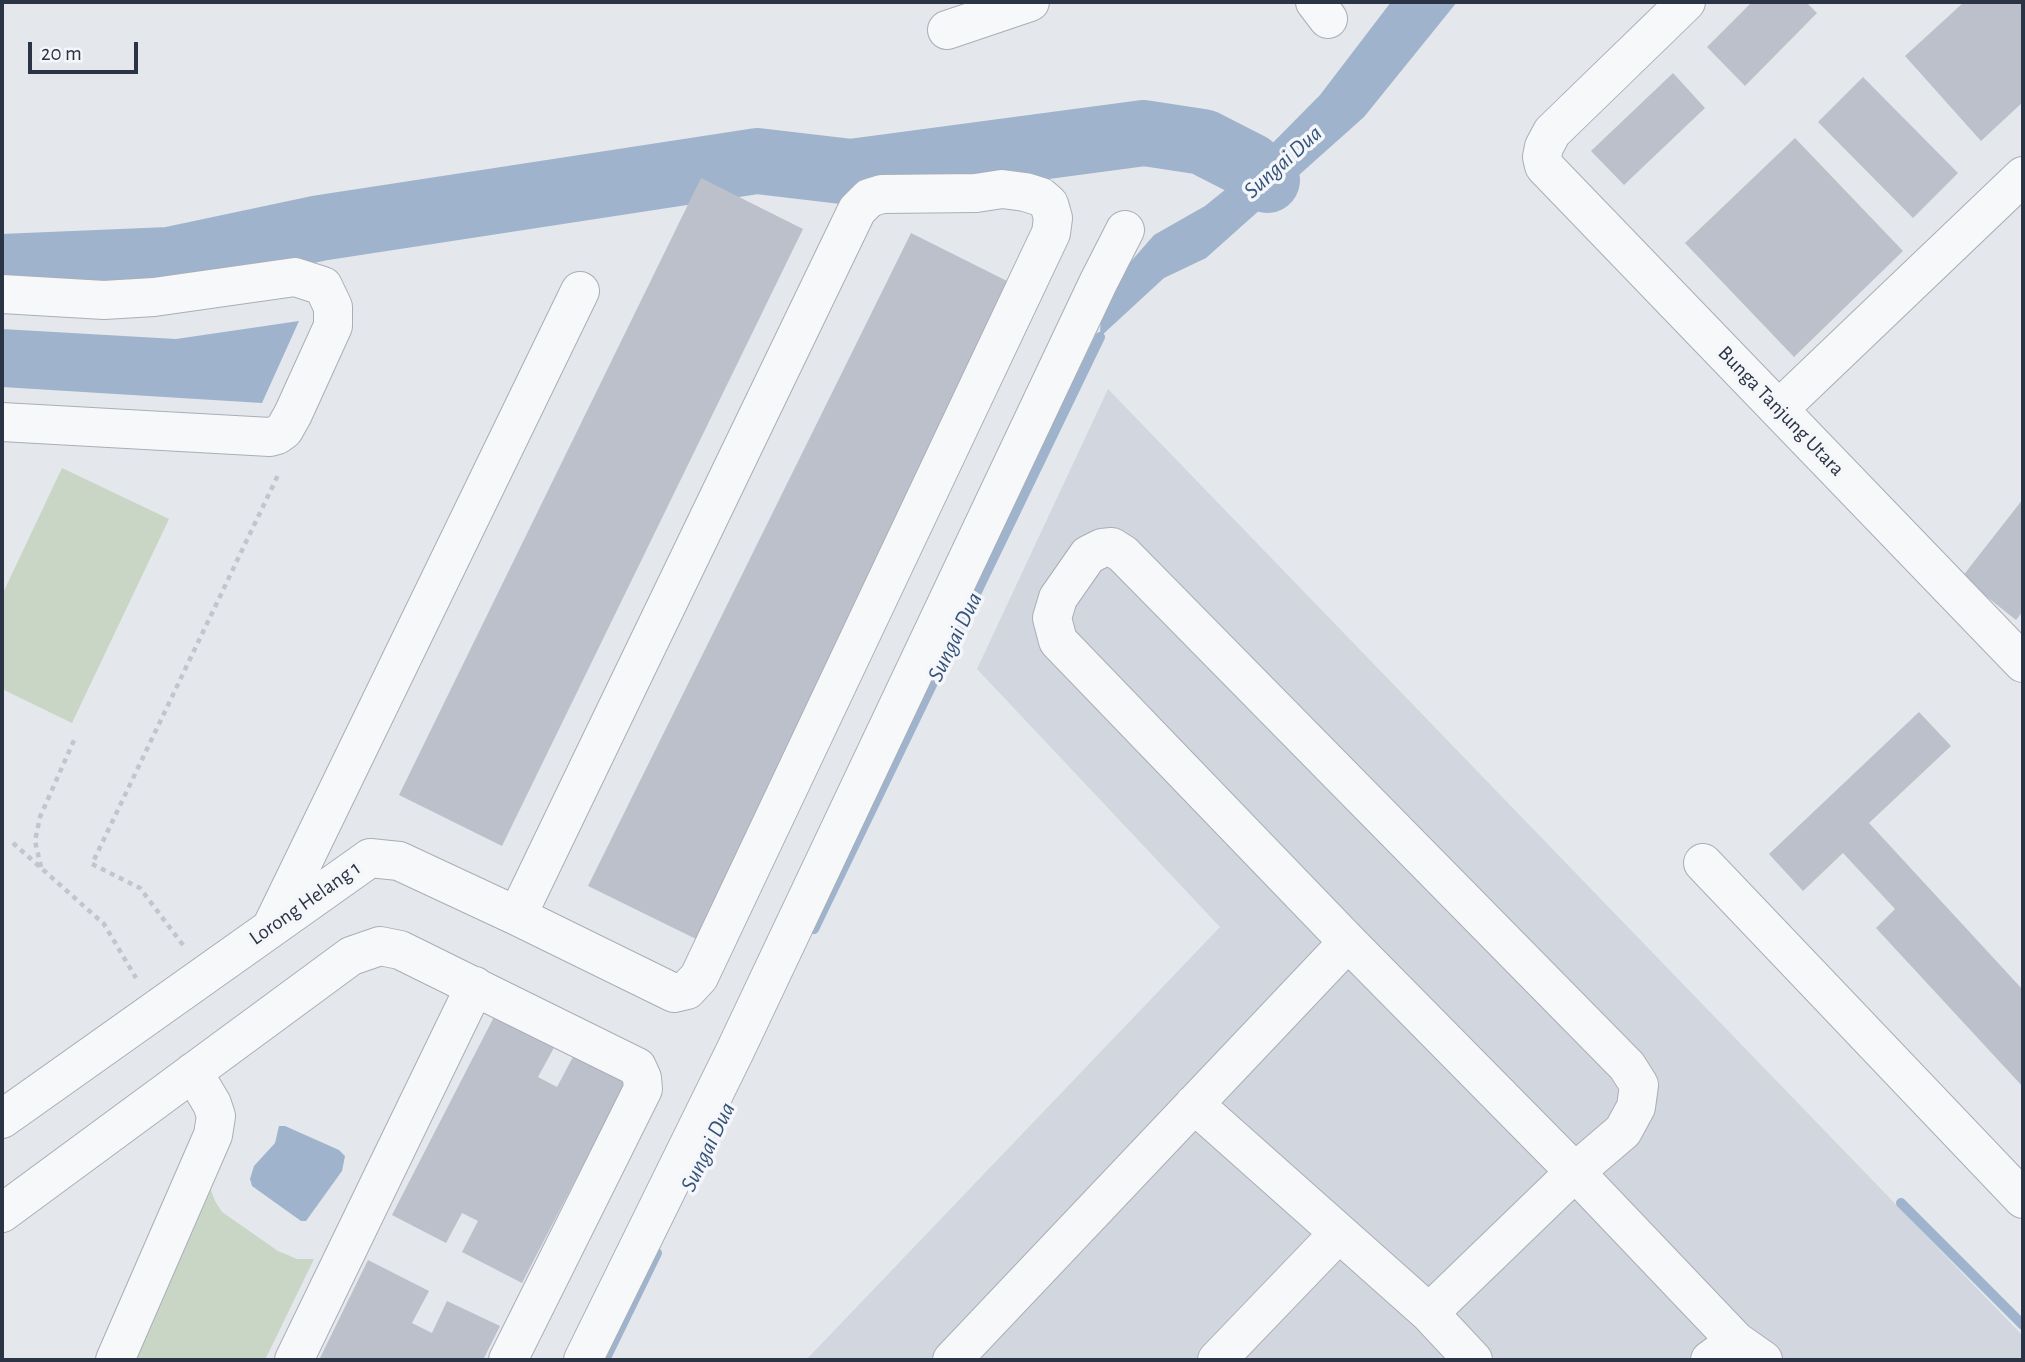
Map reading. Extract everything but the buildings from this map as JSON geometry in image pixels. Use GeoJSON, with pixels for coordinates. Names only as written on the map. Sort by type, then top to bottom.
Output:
{"type":"FeatureCollection","features":[{"type":"Feature","properties":{"kind":"street"},"geometry":{"type":"LineString","coordinates":[[947,30],[1030,2]]}},
{"type":"Feature","properties":{"kind":"street","name":"Bunga Tanjung Utara"},"geometry":{"type":"LineString","coordinates":[[1686,2],[1552,132],[1544,147],[1544,166],[2023,663]]}},
{"type":"Feature","properties":{"kind":"street"},"geometry":{"type":"LineString","coordinates":[[1779,410],[2023,177]]}},
{"type":"Feature","properties":{"kind":"street","name":"Lorong Helang 1"},"geometry":{"type":"LineString","coordinates":[[2,1119],[370,858],[399,861],[674,993],[687,989],[699,977],[1051,233],[1053,218],[1049,204],[1041,197],[1002,189],[976,193],[882,194],[869,198],[857,209],[517,916]]}},
{"type":"Feature","properties":{"kind":"street"},"geometry":{"type":"LineString","coordinates":[[583,1360],[735,1051],[1125,230]]}},
{"type":"Feature","properties":{"kind":"street"},"geometry":{"type":"LineString","coordinates":[[2,294],[104,300],[154,297],[295,277],[323,286],[332,307],[333,326],[293,414],[277,435],[270,437],[2,422]]}},
{"type":"Feature","properties":{"kind":"street"},"geometry":{"type":"LineString","coordinates":[[272,926],[580,291]]}},
{"type":"Feature","properties":{"kind":"street"},"geometry":{"type":"LineString","coordinates":[[1429,1313],[1575,1172],[1623,1130],[1636,1107],[1639,1085],[1627,1066],[1123,554],[1112,547],[1102,548],[1088,555],[1058,598],[1052,618],[1058,641],[1348,942],[1575,1172],[1734,1355]]}},
{"type":"Feature","properties":{"kind":"street"},"geometry":{"type":"LineString","coordinates":[[1703,863],[2020,1190]]}},
{"type":"Feature","properties":{"kind":"street"},"geometry":{"type":"LineString","coordinates":[[952,1360],[1348,942]]}},
{"type":"Feature","properties":{"kind":"street"},"geometry":{"type":"LineString","coordinates":[[2,1213],[351,956],[380,946],[400,950],[637,1067],[642,1078],[643,1089],[508,1360]]}},
{"type":"Feature","properties":{"kind":"street"},"geometry":{"type":"LineString","coordinates":[[294,1360],[475,986]]}},
{"type":"Feature","properties":{"kind":"street"},"geometry":{"type":"LineString","coordinates":[[115,1360],[213,1135],[216,1116],[193,1072]]}},
{"type":"Feature","properties":{"kind":"street"},"geometry":{"type":"LineString","coordinates":[[1194,1104],[1429,1313],[1473,1360]]}},
{"type":"Feature","properties":{"kind":"street"},"geometry":{"type":"LineString","coordinates":[[1217,1360],[1338,1234]]}},
{"type":"Feature","properties":{"kind":"path"},"geometry":{"type":"LineString","coordinates":[[205,973],[140,888],[92,864],[288,454],[284,429]]}},
{"type":"Feature","properties":{"kind":"path"},"geometry":{"type":"LineString","coordinates":[[41,867],[35,841],[40,817],[75,738]]}},
{"type":"Feature","properties":{"kind":"path"},"geometry":{"type":"LineString","coordinates":[[13,843],[104,924],[129,966]]}},
{"type":"Feature","properties":{"kind":"shaded area"},"geometry":{"type":"Polygon","coordinates":[[[1108,389],[2023,1336],[2023,1360],[806,1360],[1220,927],[977,669],[1108,389]]]}},
{"type":"Feature","properties":{"kind":"green space"},"geometry":{"type":"Polygon","coordinates":[[[62,468],[169,519],[72,723],[2,689],[2,595],[62,468]]]}},
{"type":"Feature","properties":{"kind":"green space"},"geometry":{"type":"Polygon","coordinates":[[[211,1190],[222,1212],[278,1251],[297,1259],[314,1259],[265,1360],[135,1360],[211,1190]]]}},
{"type":"Feature","properties":{"kind":"water"},"geometry":{"type":"Polygon","coordinates":[[[1391,2],[1457,2],[1364,117],[1206,258],[1164,278],[1100,337],[1101,309],[1120,274],[1154,235],[1205,206],[1231,185],[1320,95],[1391,2]]]}},
{"type":"Feature","properties":{"kind":"water"},"geometry":{"type":"Polygon","coordinates":[[[299,321],[262,403],[2,387],[2,329],[176,339],[299,321]]]}},
{"type":"Feature","properties":{"kind":"water"},"geometry":{"type":"Polygon","coordinates":[[[279,1126],[285,1126],[339,1150],[345,1156],[342,1171],[306,1221],[301,1221],[252,1186],[250,1179],[254,1166],[275,1143],[279,1126]]]}},
{"type":"Feature","properties":{"kind":"waterway"},"geometry":{"type":"LineString","coordinates":[[2,267],[169,260],[320,228],[757,161],[851,172],[1144,133],[1203,142],[1250,166],[1267,180]]}},
{"type":"Feature","properties":{"kind":"waterway","name":"Sungai Dua"},"geometry":{"type":"LineString","coordinates":[[814,929],[1100,337]]}},
{"type":"Feature","properties":{"kind":"waterway"},"geometry":{"type":"LineString","coordinates":[[1901,1203],[2023,1325]]}},
{"type":"Feature","properties":{"kind":"waterway","name":"Sungai Dua"},"geometry":{"type":"LineString","coordinates":[[605,1360],[657,1253]]}}]}
